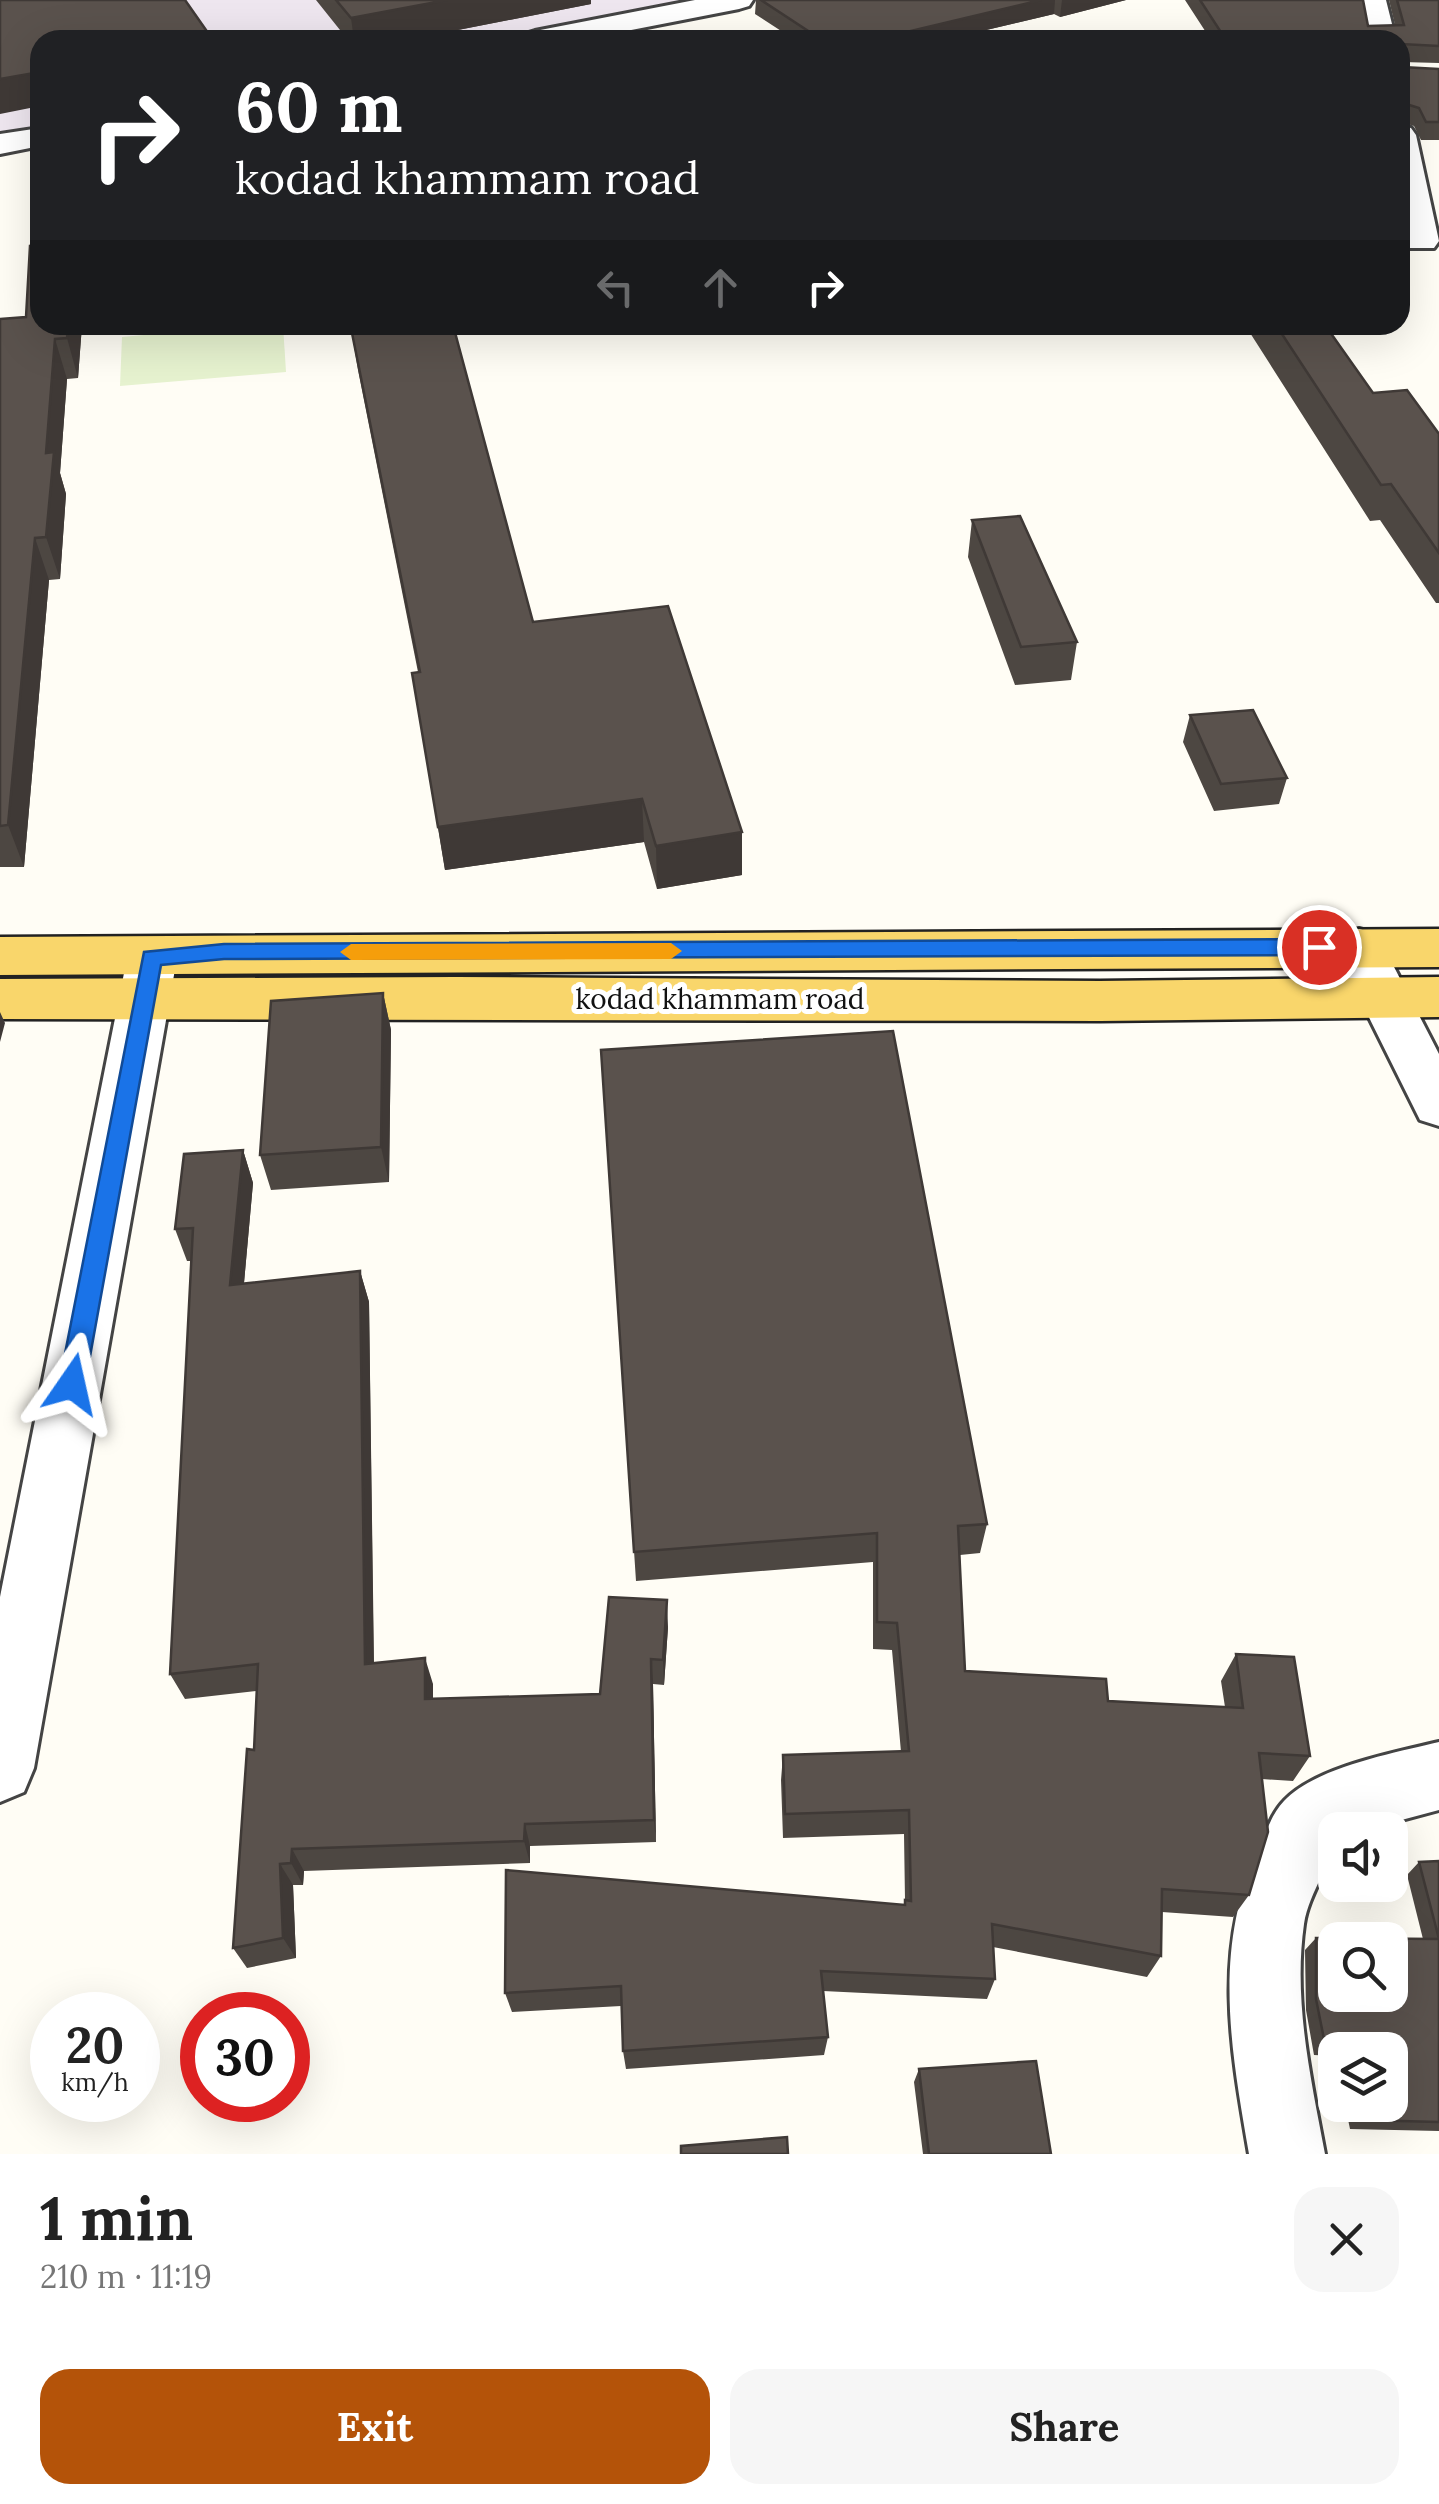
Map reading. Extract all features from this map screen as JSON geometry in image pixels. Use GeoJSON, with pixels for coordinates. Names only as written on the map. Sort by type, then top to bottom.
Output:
{"type":"FeatureCollection","features":[{"type":"Feature","properties":{"kind":"main road","name":"kodad khammam road"},"geometry":{"type":"LineString","coordinates":[[0,1000],[148,978],[224,952],[1439,948]]}},
{"type":"Feature","properties":{"kind":"main road","name":"kodad khammam road"},"geometry":{"type":"LineString","coordinates":[[0,956],[148,978],[1100,1001],[1439,997]]}},
{"type":"Feature","properties":{"kind":"street"},"geometry":{"type":"LineString","coordinates":[[586,30],[740,0]]}},
{"type":"Feature","properties":{"kind":"street"},"geometry":{"type":"LineString","coordinates":[[1372,0],[1378,30]]}},
{"type":"Feature","properties":{"kind":"street"},"geometry":{"type":"LineString","coordinates":[[0,144],[30,138]]}},
{"type":"Feature","properties":{"kind":"street"},"geometry":{"type":"LineString","coordinates":[[1410,188],[1420,241]]}},
{"type":"Feature","properties":{"kind":"street"},"geometry":{"type":"LineString","coordinates":[[1359,947],[1439,1105]]}},
{"type":"Feature","properties":{"kind":"street"},"geometry":{"type":"LineString","coordinates":[[0,1768],[148,978]]}},
{"type":"Feature","properties":{"kind":"street"},"geometry":{"type":"LineString","coordinates":[[1287,2154],[1269,2050],[1263,1944],[1285,1866],[1308,1825],[1366,1793],[1439,1776]]}},
{"type":"Feature","properties":{"kind":"shaded area"},"geometry":{"type":"Polygon","coordinates":[[[0,0],[690,0],[539,30],[30,30],[30,132],[0,138],[0,0]]]}},
{"type":"Feature","properties":{"kind":"green space"},"geometry":{"type":"Polygon","coordinates":[[[284,335],[286,372],[120,386],[122,337],[284,335]]]}},
{"type":"Feature","properties":{"kind":"building"},"geometry":{"type":"Polygon","coordinates":[[[0,0],[185,0],[206,30],[30,30],[30,74],[0,79],[0,0]]]}},
{"type":"Feature","properties":{"kind":"building"},"geometry":{"type":"Polygon","coordinates":[[[336,0],[447,0],[351,18],[336,0]]]}},
{"type":"Feature","properties":{"kind":"building"},"geometry":{"type":"Polygon","coordinates":[[[761,0],[1041,0],[915,30],[807,30],[761,0]]]}},
{"type":"Feature","properties":{"kind":"building"},"geometry":{"type":"Polygon","coordinates":[[[1200,0],[1363,0],[1368,26],[1404,25],[1397,0],[1439,0],[1439,46],[1410,44],[1410,30],[1220,30],[1200,0]]]}},
{"type":"Feature","properties":{"kind":"building"},"geometry":{"type":"Polygon","coordinates":[[[1410,67],[1439,69],[1439,122],[1426,122],[1419,108],[1410,105],[1410,67]]]}},
{"type":"Feature","properties":{"kind":"building"},"geometry":{"type":"Polygon","coordinates":[[[30,246],[30,335],[67,335],[55,339],[46,453],[54,452],[46,537],[35,538],[8,825],[0,826],[0,319],[26,317],[30,246]]]}},
{"type":"Feature","properties":{"kind":"building"},"geometry":{"type":"Polygon","coordinates":[[[352,335],[456,335],[533,622],[668,606],[742,832],[656,846],[642,799],[438,827],[412,673],[420,672],[352,335]]]}},
{"type":"Feature","properties":{"kind":"building"},"geometry":{"type":"Polygon","coordinates":[[[1283,335],[1332,335],[1373,393],[1407,390],[1439,434],[1439,553],[1391,484],[1381,485],[1283,335]]]}},
{"type":"Feature","properties":{"kind":"building"},"geometry":{"type":"Polygon","coordinates":[[[1020,516],[1077,642],[1021,647],[972,520],[1020,516]]]}},
{"type":"Feature","properties":{"kind":"building"},"geometry":{"type":"Polygon","coordinates":[[[1253,710],[1287,778],[1221,784],[1190,715],[1253,710]]]}},
{"type":"Feature","properties":{"kind":"building"},"geometry":{"type":"Polygon","coordinates":[[[383,993],[381,1147],[260,1155],[271,1001],[383,993]]]}},
{"type":"Feature","properties":{"kind":"building"},"geometry":{"type":"Polygon","coordinates":[[[893,1031],[987,1524],[958,1526],[965,1671],[1106,1679],[1108,1701],[1243,1708],[1236,1654],[1294,1657],[1310,1756],[1259,1753],[1268,1832],[1249,1895],[1162,1889],[1161,1956],[992,1924],[995,1979],[821,1971],[828,2037],[623,2051],[621,1986],[505,1993],[506,1870],[905,1905],[905,1900],[911,1901],[909,1810],[785,1814],[783,1755],[909,1751],[897,1623],[877,1622],[877,1533],[634,1552],[601,1050],[893,1031]]]}},
{"type":"Feature","properties":{"kind":"building"},"geometry":{"type":"Polygon","coordinates":[[[243,1150],[230,1285],[360,1271],[365,1664],[425,1658],[425,1699],[600,1694],[609,1597],[667,1600],[663,1660],[651,1659],[654,1820],[525,1824],[524,1841],[292,1849],[291,1863],[280,1864],[283,1938],[233,1948],[247,1749],[254,1750],[258,1664],[170,1674],[193,1228],[175,1229],[184,1154],[243,1150]]]}},
{"type":"Feature","properties":{"kind":"building"},"geometry":{"type":"Polygon","coordinates":[[[1439,1861],[1439,1939],[1419,1862],[1439,1861]]]}},
{"type":"Feature","properties":{"kind":"building"},"geometry":{"type":"Polygon","coordinates":[[[1316,1938],[1318,1938],[1318,2009],[1316,1938]]]}},
{"type":"Feature","properties":{"kind":"building"},"geometry":{"type":"Polygon","coordinates":[[[1408,1939],[1439,1939],[1439,2122],[1408,2121],[1408,2032],[1323,2032],[1319,2012],[1408,2012],[1408,1939]]]}},
{"type":"Feature","properties":{"kind":"building"},"geometry":{"type":"Polygon","coordinates":[[[1036,2061],[1051,2154],[929,2154],[919,2069],[1036,2061]]]}},
{"type":"Feature","properties":{"kind":"building"},"geometry":{"type":"Polygon","coordinates":[[[787,2137],[788,2154],[681,2154],[681,2146],[787,2137]]]}},
{"type":"Feature","properties":{"kind":"slow traffic"},"geometry":{"type":"LineString","coordinates":[[351,952],[671,951]]}},
{"type":"Feature","properties":{"kind":"route"},"geometry":{"type":"LineString","coordinates":[[72,1384],[152,958],[224,952],[1319,947]]}}]}
